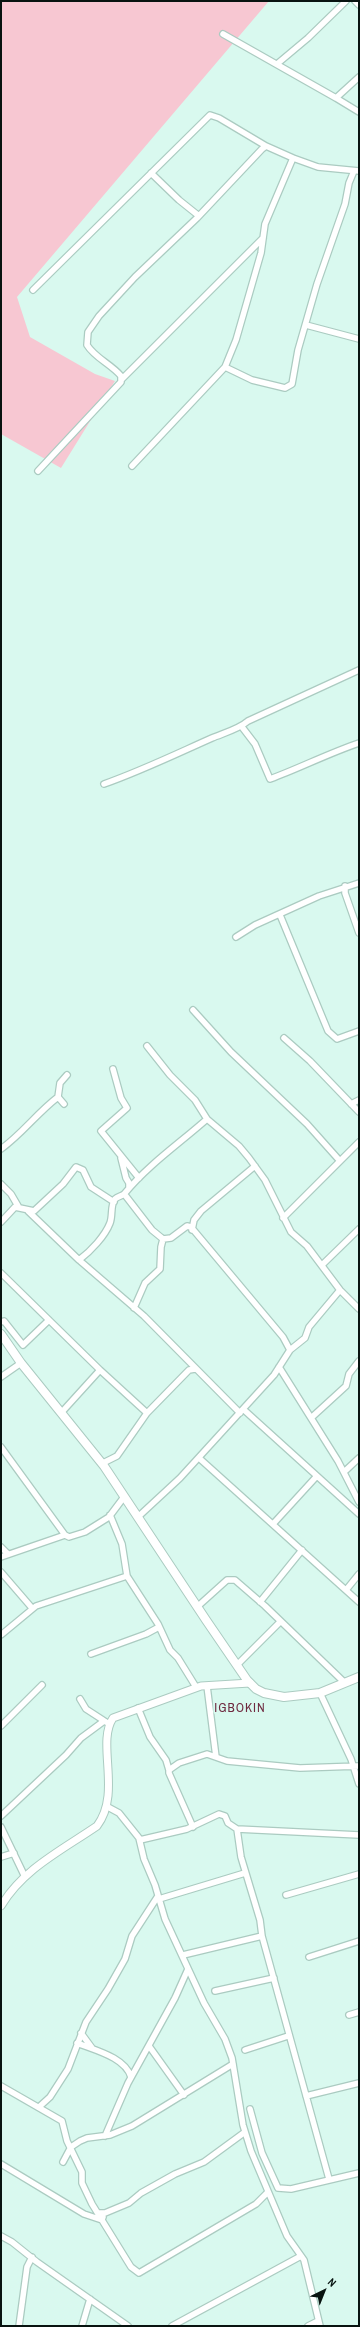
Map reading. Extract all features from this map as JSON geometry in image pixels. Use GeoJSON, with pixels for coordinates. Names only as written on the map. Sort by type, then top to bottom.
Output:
{"type":"FeatureCollection","features":[{"type":"Feature","properties":{"kind":"main road"},"geometry":{"type":"LineString","coordinates":[[1,1334],[21,1364],[102,1463],[124,1497],[139,1516],[197,1607],[250,1683],[264,1693],[284,1697],[320,1693],[359,1677]]}},
{"type":"Feature","properties":{"kind":"street"},"geometry":{"type":"LineString","coordinates":[[277,64],[308,38],[346,1]]}},
{"type":"Feature","properties":{"kind":"street"},"geometry":{"type":"LineString","coordinates":[[355,1],[359,5]]}},
{"type":"Feature","properties":{"kind":"street"},"geometry":{"type":"LineString","coordinates":[[223,34],[359,112]]}},
{"type":"Feature","properties":{"kind":"street"},"geometry":{"type":"LineString","coordinates":[[336,98],[359,77]]}},
{"type":"Feature","properties":{"kind":"street"},"geometry":{"type":"LineString","coordinates":[[33,290],[210,115],[215,115],[266,146],[293,158],[318,167],[357,172]]}},
{"type":"Feature","properties":{"kind":"street"},"geometry":{"type":"LineString","coordinates":[[122,379],[117,371],[89,348],[86,341],[88,332],[99,316],[135,277],[199,216],[266,146]]}},
{"type":"Feature","properties":{"kind":"street"},"geometry":{"type":"LineString","coordinates":[[132,466],[225,367],[236,340],[261,253],[266,221],[293,158]]}},
{"type":"Feature","properties":{"kind":"street"},"geometry":{"type":"LineString","coordinates":[[225,367],[252,380],[285,388],[289,387],[293,381],[298,352],[317,284],[346,204],[349,182],[357,172]]}},
{"type":"Feature","properties":{"kind":"street"},"geometry":{"type":"LineString","coordinates":[[151,173],[179,200],[199,216]]}},
{"type":"Feature","properties":{"kind":"street"},"geometry":{"type":"LineString","coordinates":[[38,471],[118,387],[122,379],[263,238]]}},
{"type":"Feature","properties":{"kind":"street"},"geometry":{"type":"LineString","coordinates":[[306,325],[359,339]]}},
{"type":"Feature","properties":{"kind":"street"},"geometry":{"type":"LineString","coordinates":[[104,784],[199,745],[234,728],[242,727],[248,721],[359,670]]}},
{"type":"Feature","properties":{"kind":"street"},"geometry":{"type":"LineString","coordinates":[[242,727],[255,744],[270,779],[328,756],[339,749],[359,743]]}},
{"type":"Feature","properties":{"kind":"street"},"geometry":{"type":"LineString","coordinates":[[236,937],[255,925],[280,915],[319,896],[345,886],[359,883]]}},
{"type":"Feature","properties":{"kind":"street"},"geometry":{"type":"LineString","coordinates":[[345,886],[345,893],[359,933]]}},
{"type":"Feature","properties":{"kind":"street"},"geometry":{"type":"LineString","coordinates":[[280,915],[328,1031],[337,1039],[359,1030]]}},
{"type":"Feature","properties":{"kind":"street"},"geometry":{"type":"LineString","coordinates":[[193,1010],[231,1052],[307,1124],[340,1160]]}},
{"type":"Feature","properties":{"kind":"street"},"geometry":{"type":"LineString","coordinates":[[284,1038],[310,1061],[359,1112]]}},
{"type":"Feature","properties":{"kind":"street"},"geometry":{"type":"LineString","coordinates":[[147,1046],[170,1075],[195,1100],[207,1119],[239,1146],[265,1180],[283,1218],[295,1236],[307,1246],[340,1290],[359,1310]]}},
{"type":"Feature","properties":{"kind":"street"},"geometry":{"type":"LineString","coordinates":[[114,1069],[121,1098],[127,1108],[101,1132],[139,1178]]}},
{"type":"Feature","properties":{"kind":"street"},"geometry":{"type":"LineString","coordinates":[[1,1149],[10,1143],[43,1108],[58,1097],[60,1084],[67,1075]]}},
{"type":"Feature","properties":{"kind":"street"},"geometry":{"type":"LineString","coordinates":[[58,1097],[64,1104]]}},
{"type":"Feature","properties":{"kind":"street"},"geometry":{"type":"LineString","coordinates":[[351,1104],[359,1100]]}},
{"type":"Feature","properties":{"kind":"street"},"geometry":{"type":"LineString","coordinates":[[79,1260],[92,1248],[108,1226],[116,1198],[125,1194],[139,1178],[207,1119]]}},
{"type":"Feature","properties":{"kind":"street"},"geometry":{"type":"LineString","coordinates":[[283,1218],[359,1142]]}},
{"type":"Feature","properties":{"kind":"street"},"geometry":{"type":"LineString","coordinates":[[121,1157],[126,1178],[129,1183],[129,1188]]}},
{"type":"Feature","properties":{"kind":"street"},"geometry":{"type":"LineString","coordinates":[[192,1230],[194,1220],[201,1211],[255,1166]]}},
{"type":"Feature","properties":{"kind":"street"},"geometry":{"type":"LineString","coordinates":[[28,1211],[34,1211],[41,1206],[76,1167],[83,1170],[91,1187],[114,1202]]}},
{"type":"Feature","properties":{"kind":"street"},"geometry":{"type":"LineString","coordinates":[[1,1184],[11,1194],[18,1206],[28,1211],[79,1260],[134,1308],[190,1362],[192,1369],[359,1514]]}},
{"type":"Feature","properties":{"kind":"street"},"geometry":{"type":"LineString","coordinates":[[125,1194],[152,1230],[163,1239],[171,1238],[188,1226],[283,1337],[290,1350]]}},
{"type":"Feature","properties":{"kind":"street"},"geometry":{"type":"LineString","coordinates":[[1,1222],[18,1206]]}},
{"type":"Feature","properties":{"kind":"street"},"geometry":{"type":"LineString","coordinates":[[322,1265],[359,1228]]}},
{"type":"Feature","properties":{"kind":"street"},"geometry":{"type":"LineString","coordinates":[[134,1308],[145,1283],[160,1269],[163,1239]]}},
{"type":"Feature","properties":{"kind":"street"},"geometry":{"type":"LineString","coordinates":[[1,1273],[100,1370],[147,1413]]}},
{"type":"Feature","properties":{"kind":"street"},"geometry":{"type":"LineString","coordinates":[[139,1516],[174,1485],[242,1411],[290,1350],[305,1338],[309,1327],[340,1290]]}},
{"type":"Feature","properties":{"kind":"street"},"geometry":{"type":"LineString","coordinates":[[1,1322],[4,1321],[23,1345],[49,1320]]}},
{"type":"Feature","properties":{"kind":"street"},"geometry":{"type":"LineString","coordinates":[[311,1418],[346,1386],[349,1374],[359,1361]]}},
{"type":"Feature","properties":{"kind":"street"},"geometry":{"type":"LineString","coordinates":[[1,1378],[21,1364]]}},
{"type":"Feature","properties":{"kind":"street"},"geometry":{"type":"LineString","coordinates":[[278,1367],[344,1472],[359,1502]]}},
{"type":"Feature","properties":{"kind":"street"},"geometry":{"type":"LineString","coordinates":[[102,1463],[120,1452],[147,1413],[192,1369]]}},
{"type":"Feature","properties":{"kind":"street"},"geometry":{"type":"LineString","coordinates":[[61,1413],[100,1370]]}},
{"type":"Feature","properties":{"kind":"street"},"geometry":{"type":"LineString","coordinates":[[1,1447],[64,1535],[69,1537],[77,1536],[110,1515],[124,1497]]}},
{"type":"Feature","properties":{"kind":"street"},"geometry":{"type":"LineString","coordinates":[[199,1458],[359,1602]]}},
{"type":"Feature","properties":{"kind":"street"},"geometry":{"type":"LineString","coordinates":[[344,1472],[359,1458]]}},
{"type":"Feature","properties":{"kind":"street"},"geometry":{"type":"LineString","coordinates":[[273,1524],[316,1477]]}},
{"type":"Feature","properties":{"kind":"street"},"geometry":{"type":"LineString","coordinates":[[110,1515],[122,1544],[127,1576],[159,1627],[170,1650],[178,1658],[196,1688]]}},
{"type":"Feature","properties":{"kind":"street"},"geometry":{"type":"LineString","coordinates":[[1,1557],[64,1535]]}},
{"type":"Feature","properties":{"kind":"street"},"geometry":{"type":"LineString","coordinates":[[1,1547],[8,1554]]}},
{"type":"Feature","properties":{"kind":"street"},"geometry":{"type":"LineString","coordinates":[[260,1602],[302,1550]]}},
{"type":"Feature","properties":{"kind":"street"},"geometry":{"type":"LineString","coordinates":[[1,1572],[32,1608]]}},
{"type":"Feature","properties":{"kind":"street"},"geometry":{"type":"LineString","coordinates":[[346,1590],[359,1574]]}},
{"type":"Feature","properties":{"kind":"street"},"geometry":{"type":"LineString","coordinates":[[1,1635],[32,1608],[127,1576]]}},
{"type":"Feature","properties":{"kind":"street"},"geometry":{"type":"LineString","coordinates":[[197,1607],[230,1579],[235,1580],[345,1683]]}},
{"type":"Feature","properties":{"kind":"street"},"geometry":{"type":"LineString","coordinates":[[237,1665],[280,1622]]}},
{"type":"Feature","properties":{"kind":"street"},"geometry":{"type":"LineString","coordinates":[[91,1654],[146,1634],[159,1627]]}},
{"type":"Feature","properties":{"kind":"street"},"geometry":{"type":"LineString","coordinates":[[1,1816],[66,1755],[81,1738],[119,1714],[196,1688],[250,1683]]}},
{"type":"Feature","properties":{"kind":"street"},"geometry":{"type":"LineString","coordinates":[[1,1726],[42,1685]]}},
{"type":"Feature","properties":{"kind":"street"},"geometry":{"type":"LineString","coordinates":[[207,1686],[216,1757]]}},
{"type":"Feature","properties":{"kind":"street"},"geometry":{"type":"LineString","coordinates":[[320,1693],[356,1766],[359,1784]]}},
{"type":"Feature","properties":{"kind":"street"},"geometry":{"type":"LineString","coordinates":[[80,1699],[86,1709],[107,1722]]}},
{"type":"Feature","properties":{"kind":"street"},"geometry":{"type":"LineString","coordinates":[[138,1708],[150,1737],[166,1760],[193,1827]]}},
{"type":"Feature","properties":{"kind":"street"},"geometry":{"type":"LineString","coordinates":[[1,1906],[25,1877],[43,1861],[97,1826],[103,1818],[109,1785],[107,1722]]}},
{"type":"Feature","properties":{"kind":"street"},"geometry":{"type":"LineString","coordinates":[[169,1770],[177,1764],[207,1754],[226,1761],[300,1768],[356,1766]]}},
{"type":"Feature","properties":{"kind":"street"},"geometry":{"type":"LineString","coordinates":[[166,1760],[177,1764]]}},
{"type":"Feature","properties":{"kind":"street"},"geometry":{"type":"LineString","coordinates":[[106,1806],[119,1813],[140,1840],[144,1859],[165,1919],[188,1968],[225,2039],[233,2064],[245,2132],[267,2193],[287,2236],[301,2256],[314,2298],[319,2324],[308,2326]]}},
{"type":"Feature","properties":{"kind":"street"},"geometry":{"type":"LineString","coordinates":[[140,1840],[193,1827],[216,1815],[222,1814],[228,1823],[237,1829],[359,1836]]}},
{"type":"Feature","properties":{"kind":"street"},"geometry":{"type":"LineString","coordinates":[[1,1827],[25,1877]]}},
{"type":"Feature","properties":{"kind":"street"},"geometry":{"type":"LineString","coordinates":[[237,1829],[245,1873],[260,1920],[262,1936],[288,2036],[329,2178]]}},
{"type":"Feature","properties":{"kind":"street"},"geometry":{"type":"LineString","coordinates":[[1,1858],[14,1853]]}},
{"type":"Feature","properties":{"kind":"street"},"geometry":{"type":"LineString","coordinates":[[39,2107],[50,2098],[68,2069],[86,2022],[125,1959],[132,1936],[158,1897],[245,1873]]}},
{"type":"Feature","properties":{"kind":"street"},"geometry":{"type":"LineString","coordinates":[[286,1895],[359,1874]]}},
{"type":"Feature","properties":{"kind":"street"},"geometry":{"type":"LineString","coordinates":[[183,1955],[262,1936]]}},
{"type":"Feature","properties":{"kind":"street"},"geometry":{"type":"LineString","coordinates":[[309,1957],[359,1941]]}},
{"type":"Feature","properties":{"kind":"street"},"geometry":{"type":"LineString","coordinates":[[109,2134],[108,2125],[132,2073],[176,1998],[188,1968]]}},
{"type":"Feature","properties":{"kind":"street"},"geometry":{"type":"LineString","coordinates":[[215,1991],[274,1978]]}},
{"type":"Feature","properties":{"kind":"street"},"geometry":{"type":"LineString","coordinates":[[349,2016],[359,2012]]}},
{"type":"Feature","properties":{"kind":"street"},"geometry":{"type":"LineString","coordinates":[[81,2033],[92,2049]]}},
{"type":"Feature","properties":{"kind":"street"},"geometry":{"type":"LineString","coordinates":[[245,2050],[288,2036]]}},
{"type":"Feature","properties":{"kind":"street"},"geometry":{"type":"LineString","coordinates":[[77,2043],[120,2062],[132,2073]]}},
{"type":"Feature","properties":{"kind":"street"},"geometry":{"type":"LineString","coordinates":[[149,2046],[184,2095]]}},
{"type":"Feature","properties":{"kind":"street"},"geometry":{"type":"LineString","coordinates":[[63,2162],[71,2147],[87,2138],[109,2134],[132,2126],[233,2064]]}},
{"type":"Feature","properties":{"kind":"street"},"geometry":{"type":"LineString","coordinates":[[306,2096],[359,2083]]}},
{"type":"Feature","properties":{"kind":"street"},"geometry":{"type":"LineString","coordinates":[[1,2086],[62,2121],[65,2135],[82,2172],[82,2183],[102,2213],[102,2220],[131,2267],[138,2273],[256,2204],[267,2193]]}},
{"type":"Feature","properties":{"kind":"street"},"geometry":{"type":"LineString","coordinates":[[250,2109],[262,2152],[278,2188],[291,2189],[329,2178],[359,2173]]}},
{"type":"Feature","properties":{"kind":"street"},"geometry":{"type":"LineString","coordinates":[[102,2213],[133,2201],[141,2193],[175,2174],[204,2162],[245,2132]]}},
{"type":"Feature","properties":{"kind":"street"},"geometry":{"type":"LineString","coordinates":[[1,2164],[84,2214],[102,2220]]}},
{"type":"Feature","properties":{"kind":"street"},"geometry":{"type":"LineString","coordinates":[[1,2236],[128,2326]]}},
{"type":"Feature","properties":{"kind":"street"},"geometry":{"type":"LineString","coordinates":[[172,2326],[301,2256]]}},
{"type":"Feature","properties":{"kind":"street"},"geometry":{"type":"LineString","coordinates":[[19,2326],[27,2267],[32,2257]]}},
{"type":"Feature","properties":{"kind":"street"},"geometry":{"type":"LineString","coordinates":[[82,2326],[90,2299]]}},
{"type":"Feature","properties":{"kind":"shaded area"},"geometry":{"type":"Polygon","coordinates":[[[1,1],[269,1],[17,297],[30,337],[95,374],[115,381],[61,468],[1,434],[1,1]]]}},
{"type":"Feature","properties":{"kind":"district","name":"IGBOKIN"},"geometry":{"type":"Point","coordinates":[240,1709]}}]}
